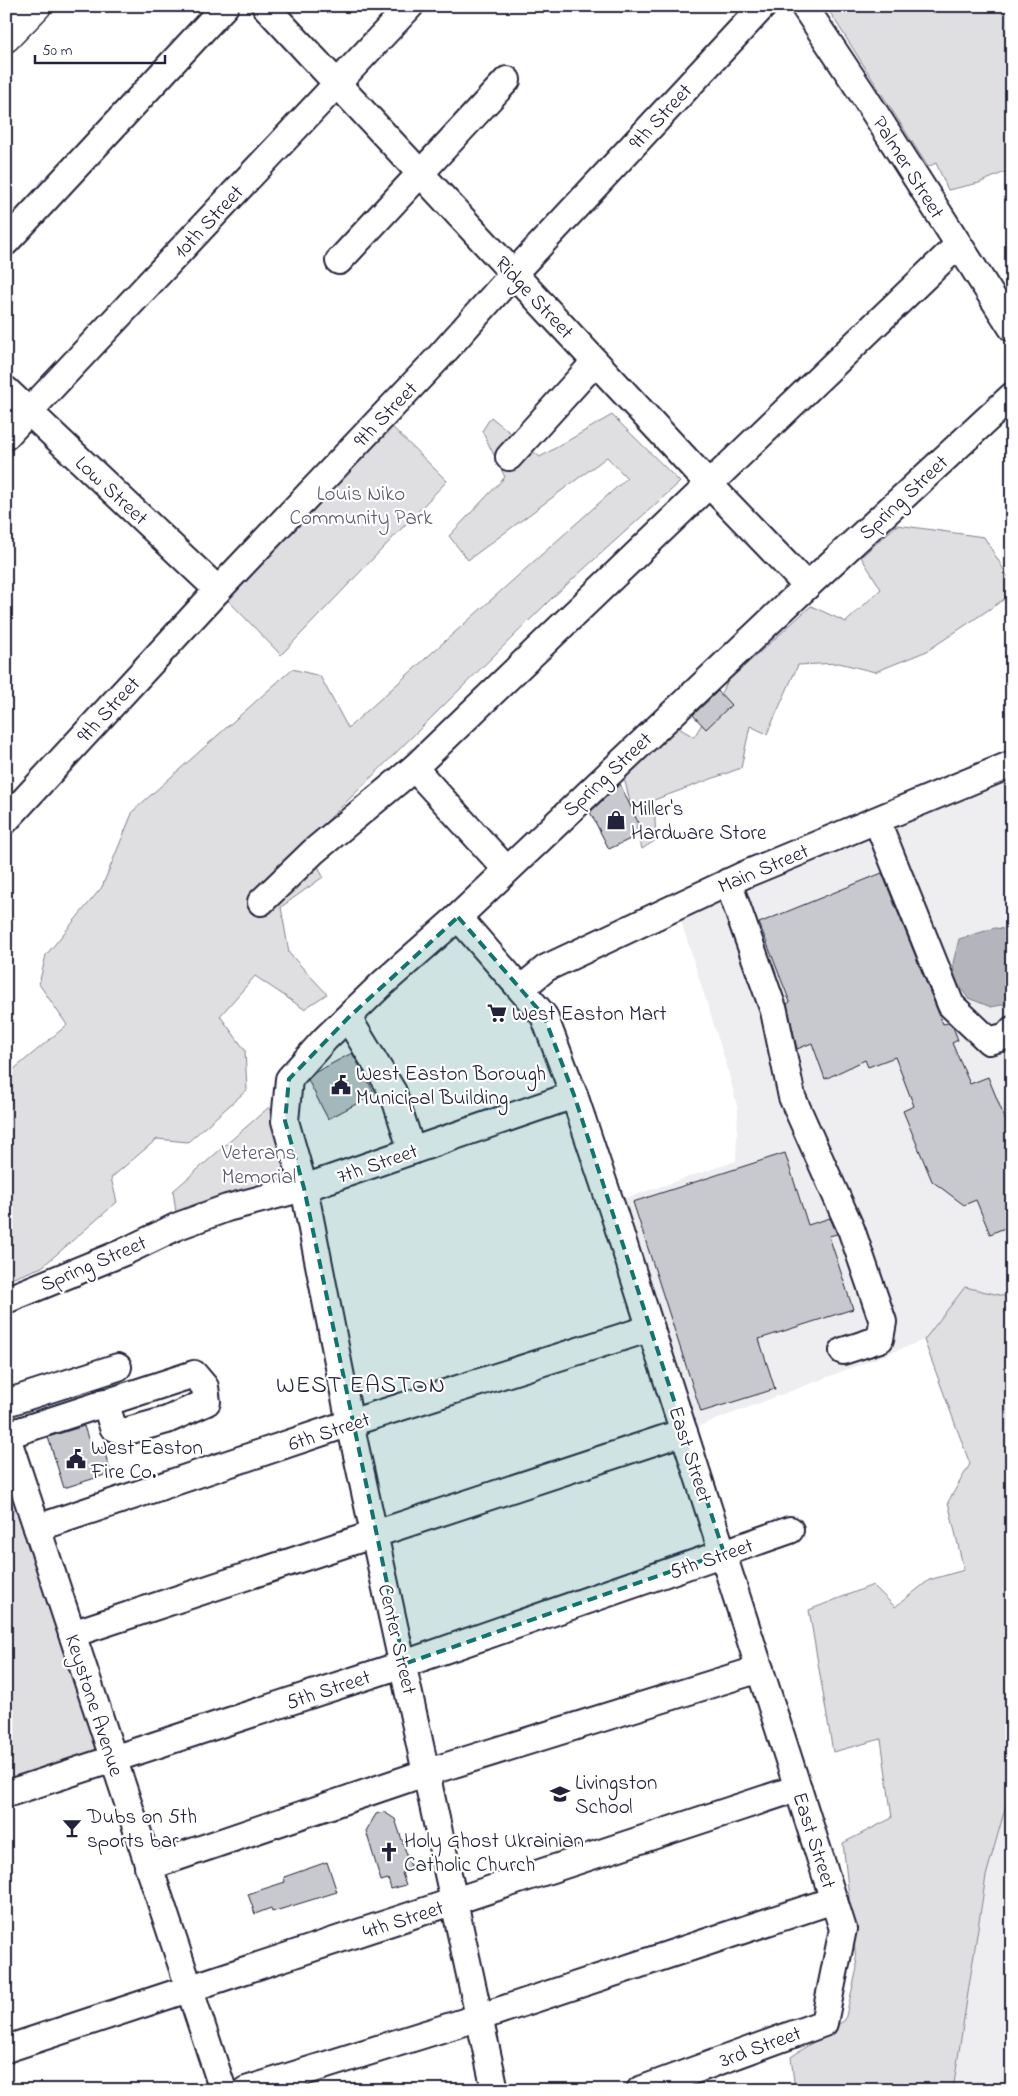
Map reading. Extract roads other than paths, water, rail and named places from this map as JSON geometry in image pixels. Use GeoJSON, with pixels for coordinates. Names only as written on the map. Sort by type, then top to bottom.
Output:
{"type":"FeatureCollection","features":[{"type":"Feature","properties":{"kind":"main road"},"geometry":{"type":"LineString","coordinates":[[6,38],[32,9]]}},
{"type":"Feature","properties":{"kind":"street"},"geometry":{"type":"LineString","coordinates":[[6,242],[225,6]]}},
{"type":"Feature","properties":{"kind":"street","name":"Ridge Street"},"geometry":{"type":"LineString","coordinates":[[265,6],[708,484],[806,586]]}},
{"type":"Feature","properties":{"kind":"street","name":"10th Street"},"geometry":{"type":"LineString","coordinates":[[6,436],[410,6]]}},
{"type":"Feature","properties":{"kind":"street","name":"9th Street"},"geometry":{"type":"LineString","coordinates":[[6,820],[218,590],[442,354],[514,273],[762,6]]}},
{"type":"Feature","properties":{"kind":"street","name":"Palmer Street"},"geometry":{"type":"LineString","coordinates":[[804,6],[862,93],[1012,328]]}},
{"type":"Feature","properties":{"kind":"street"},"geometry":{"type":"LineString","coordinates":[[339,261],[507,80]]}},
{"type":"Feature","properties":{"kind":"street"},"geometry":{"type":"LineString","coordinates":[[261,902],[314,851],[414,768],[958,245]]}},
{"type":"Feature","properties":{"kind":"street"},"geometry":{"type":"LineString","coordinates":[[509,458],[595,362]]}},
{"type":"Feature","properties":{"kind":"street","name":"Low Street"},"geometry":{"type":"LineString","coordinates":[[6,390],[218,590]]}},
{"type":"Feature","properties":{"kind":"street","name":"Spring Street"},"geometry":{"type":"LineString","coordinates":[[304,1188],[285,1121],[289,1078],[348,1018],[458,917],[506,869],[806,586],[1012,396]]}},
{"type":"Feature","properties":{"kind":"street","name":"Main Street"},"geometry":{"type":"LineString","coordinates":[[522,988],[546,968],[728,882],[1012,764]]}},
{"type":"Feature","properties":{"kind":"street"},"geometry":{"type":"LineString","coordinates":[[414,768],[506,869]]}},
{"type":"Feature","properties":{"kind":"street"},"geometry":{"type":"LineString","coordinates":[[877,821],[951,1005],[988,1041],[1007,1036],[1012,1030]]}},
{"type":"Feature","properties":{"kind":"street"},"geometry":{"type":"LineString","coordinates":[[728,882],[774,1011],[792,1097],[852,1229],[883,1322],[880,1339],[843,1351]]}},
{"type":"Feature","properties":{"kind":"street","name":"East Street"},"geometry":{"type":"LineString","coordinates":[[458,917],[522,988],[544,1016],[574,1096],[724,1554],[843,1929],[824,2023]]}},
{"type":"Feature","properties":{"kind":"street"},"geometry":{"type":"LineString","coordinates":[[348,1018],[393,1092],[412,1151]]}},
{"type":"Feature","properties":{"kind":"street","name":"7th Street"},"geometry":{"type":"LineString","coordinates":[[178,1226],[226,1208],[304,1188],[574,1096]]}},
{"type":"Feature","properties":{"kind":"street","name":"Center Street"},"geometry":{"type":"LineString","coordinates":[[304,1188],[350,1423],[428,1772],[495,2090]]}},
{"type":"Feature","properties":{"kind":"street","name":"Spring Street"},"geometry":{"type":"LineString","coordinates":[[6,1300],[124,1252],[178,1226]]}},
{"type":"Feature","properties":{"kind":"street","name":"6th Street"},"geometry":{"type":"LineString","coordinates":[[38,1528],[350,1423],[650,1328]]}},
{"type":"Feature","properties":{"kind":"street"},"geometry":{"type":"LineString","coordinates":[[6,1402],[118,1367]]}},
{"type":"Feature","properties":{"kind":"street"},"geometry":{"type":"LineString","coordinates":[[6,1435],[105,1402],[194,1374],[206,1387],[207,1402],[167,1420],[124,1432],[113,1427],[105,1402]]}},
{"type":"Feature","properties":{"kind":"street"},"geometry":{"type":"LineString","coordinates":[[72,1634],[684,1432]]}},
{"type":"Feature","properties":{"kind":"street","name":"Keystone Avenue"},"geometry":{"type":"LineString","coordinates":[[6,1435],[223,2090]]}},
{"type":"Feature","properties":{"kind":"street","name":"5th Street"},"geometry":{"type":"LineString","coordinates":[[6,1794],[404,1664],[790,1530]]}},
{"type":"Feature","properties":{"kind":"street"},"geometry":{"type":"LineString","coordinates":[[148,1867],[428,1772],[760,1669]]}},
{"type":"Feature","properties":{"kind":"street","name":"4th Street"},"geometry":{"type":"LineString","coordinates":[[6,2049],[190,1990],[798,1788]]}},
{"type":"Feature","properties":{"kind":"street"},"geometry":{"type":"LineString","coordinates":[[246,2090],[480,2017],[834,1900]]}},
{"type":"Feature","properties":{"kind":"street","name":"3rd Street"},"geometry":{"type":"LineString","coordinates":[[640,2090],[824,2023]]}},
{"type":"Feature","properties":{"kind":"place","name":"Miller's Hardware Store"},"geometry":{"type":"Point","coordinates":[616,820]}},
{"type":"Feature","properties":{"kind":"place","name":"West Easton Mart"},"geometry":{"type":"Point","coordinates":[497,1013]}},
{"type":"Feature","properties":{"kind":"place","name":"West Easton Borough Municipal Building"},"geometry":{"type":"Point","coordinates":[341,1085]}},
{"type":"Feature","properties":{"kind":"place","name":"West Easton Fire Co."},"geometry":{"type":"Point","coordinates":[76,1459]}},
{"type":"Feature","properties":{"kind":"place","name":"Livingston School"},"geometry":{"type":"Point","coordinates":[560,1794]}},
{"type":"Feature","properties":{"kind":"place","name":"Dubs on 5th sports bar"},"geometry":{"type":"Point","coordinates":[72,1828]}},
{"type":"Feature","properties":{"kind":"place","name":"Holy Ghost Ukrainian Catholic Church"},"geometry":{"type":"Point","coordinates":[389,1852]}},
{"type":"Feature","properties":{"kind":"district","name":"WEST EASTON"},"geometry":{"type":"Point","coordinates":[361,1384]}},
{"type":"Feature","properties":{"kind":"park label","name":"Louis Niko Community Park"},"geometry":{"type":"Point","coordinates":[361,505]}},
{"type":"Feature","properties":{"kind":"park label","name":"Veterans Memorial"},"geometry":{"type":"Point","coordinates":[259,1164]}}]}
